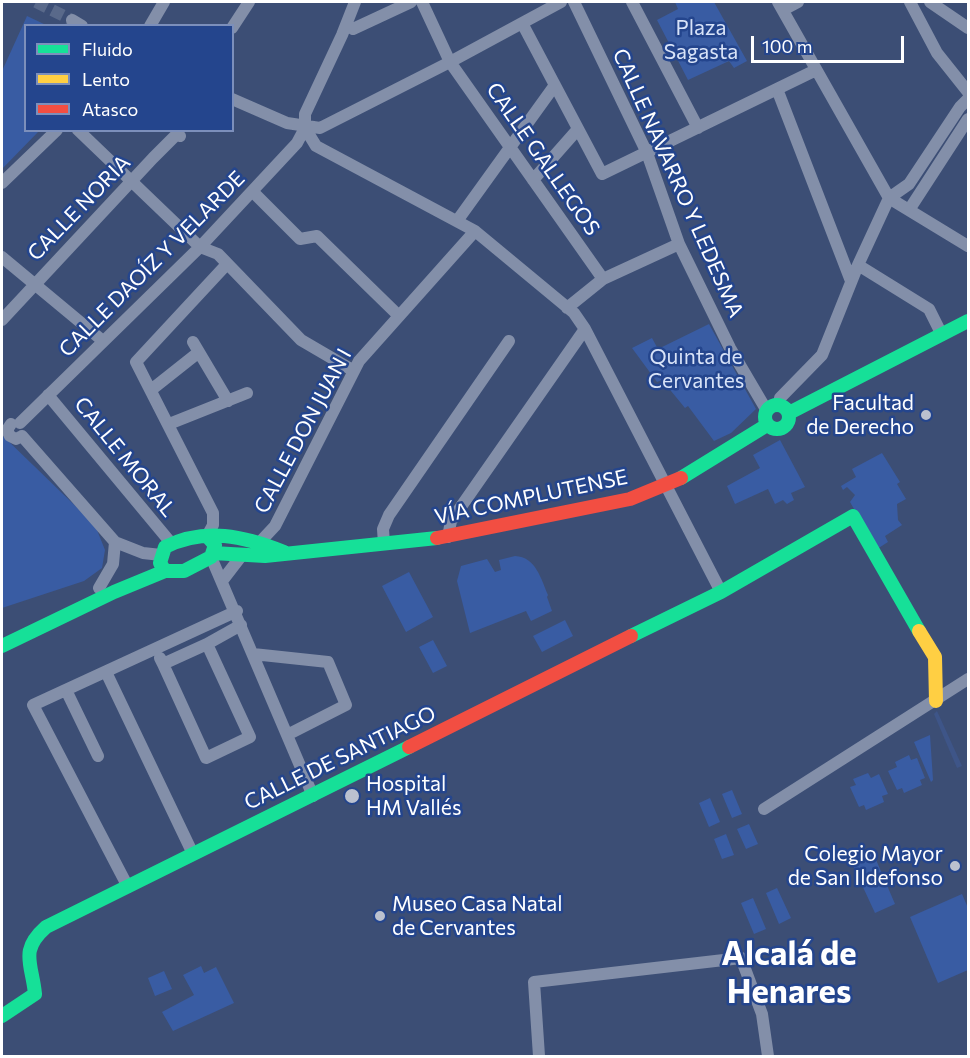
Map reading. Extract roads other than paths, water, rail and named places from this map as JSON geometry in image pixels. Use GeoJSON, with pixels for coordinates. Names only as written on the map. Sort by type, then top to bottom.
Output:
{"type":"FeatureCollection","features":[{"type":"Feature","properties":{"kind":"main road"},"geometry":{"type":"LineString","coordinates":[[767,425],[778,410],[813,404],[969,321]]}},
{"type":"Feature","properties":{"kind":"main road","name":"VÍA COMPLUTENSE"},"geometry":{"type":"LineString","coordinates":[[212,555],[265,556],[284,552],[447,537],[619,502],[664,487],[699,469],[767,425],[774,430],[783,429],[789,422],[778,410]]}},
{"type":"Feature","properties":{"kind":"main road","name":"CALLE DE SANTIAGO"},"geometry":{"type":"LineString","coordinates":[[2,1016],[34,994],[27,962],[27,948],[34,936],[46,927],[721,592],[853,516],[935,657],[936,701]]}},
{"type":"Feature","properties":{"kind":"main road","name":"VÍA COMPLUTENSE"},"geometry":{"type":"LineString","coordinates":[[171,543],[196,534],[231,535],[260,542],[284,552]]}},
{"type":"Feature","properties":{"kind":"main road"},"geometry":{"type":"LineString","coordinates":[[2,633],[99,588],[162,563],[184,571],[212,555],[214,545],[207,536]]}},
{"type":"Feature","properties":{"kind":"main road"},"geometry":{"type":"LineString","coordinates":[[2,646],[114,592],[162,563],[171,543]]}},
{"type":"Feature","properties":{"kind":"street"},"geometry":{"type":"LineString","coordinates":[[151,24],[164,2]]}},
{"type":"Feature","properties":{"kind":"street"},"geometry":{"type":"LineString","coordinates":[[234,25],[249,2]]}},
{"type":"Feature","properties":{"kind":"street","name":"CALLE DAOÍZ Y VELARDE"},"geometry":{"type":"LineString","coordinates":[[11,420],[48,395],[200,247],[297,144],[305,128],[305,114],[355,2]]}},
{"type":"Feature","properties":{"kind":"street"},"geometry":{"type":"LineString","coordinates":[[353,29],[411,2]]}},
{"type":"Feature","properties":{"kind":"street","name":"CALLE GALLEGOS"},"geometry":{"type":"LineString","coordinates":[[422,2],[450,62],[603,279]]}},
{"type":"Feature","properties":{"kind":"street"},"geometry":{"type":"LineString","coordinates":[[234,100],[287,123],[320,129],[450,62],[559,2]]}},
{"type":"Feature","properties":{"kind":"street","name":"CALLE NAVARRO Y LEDESMA"},"geometry":{"type":"LineString","coordinates":[[574,2],[647,153],[680,244],[730,348],[778,410]]}},
{"type":"Feature","properties":{"kind":"street"},"geometry":{"type":"LineString","coordinates":[[632,2],[698,128]]}},
{"type":"Feature","properties":{"kind":"street"},"geometry":{"type":"LineString","coordinates":[[798,2],[780,6],[890,198],[969,246]]}},
{"type":"Feature","properties":{"kind":"street"},"geometry":{"type":"LineString","coordinates":[[910,2],[937,53],[969,92]]}},
{"type":"Feature","properties":{"kind":"street"},"geometry":{"type":"LineString","coordinates":[[930,2],[969,28]]}},
{"type":"Feature","properties":{"kind":"street"},"geometry":{"type":"LineString","coordinates":[[522,23],[602,174],[816,70]]}},
{"type":"Feature","properties":{"kind":"street"},"geometry":{"type":"LineString","coordinates":[[457,221],[555,85]]}},
{"type":"Feature","properties":{"kind":"street"},"geometry":{"type":"LineString","coordinates":[[777,89],[851,280]]}},
{"type":"Feature","properties":{"kind":"street"},"geometry":{"type":"LineString","coordinates":[[778,410],[780,398],[822,354],[851,280],[890,198],[909,184],[960,106],[968,99],[969,104]]}},
{"type":"Feature","properties":{"kind":"street"},"geometry":{"type":"LineString","coordinates":[[909,210],[968,119]]}},
{"type":"Feature","properties":{"kind":"street"},"geometry":{"type":"LineString","coordinates":[[305,128],[316,146],[475,231],[567,308],[585,329],[664,487],[721,592]]}},
{"type":"Feature","properties":{"kind":"street"},"geometry":{"type":"LineString","coordinates":[[533,180],[578,129]]}},
{"type":"Feature","properties":{"kind":"street"},"geometry":{"type":"LineString","coordinates":[[2,183],[55,132]]}},
{"type":"Feature","properties":{"kind":"street"},"geometry":{"type":"LineString","coordinates":[[80,132],[200,247],[218,254],[301,339],[354,371]]}},
{"type":"Feature","properties":{"kind":"street","name":"CALLE NORIA"},"geometry":{"type":"LineString","coordinates":[[2,320],[32,285],[176,135],[180,136]]}},
{"type":"Feature","properties":{"kind":"street"},"geometry":{"type":"LineString","coordinates":[[253,192],[300,239],[317,236],[398,315]]}},
{"type":"Feature","properties":{"kind":"street","name":"CALLE DON JUAN I"},"geometry":{"type":"LineString","coordinates":[[260,542],[275,526],[359,361],[475,231]]}},
{"type":"Feature","properties":{"kind":"street"},"geometry":{"type":"LineString","coordinates":[[567,308],[603,279],[680,244]]}},
{"type":"Feature","properties":{"kind":"street"},"geometry":{"type":"LineString","coordinates":[[2,257],[32,285],[103,341]]}},
{"type":"Feature","properties":{"kind":"street"},"geometry":{"type":"LineString","coordinates":[[207,536],[213,525],[213,513],[136,362],[227,264]]}},
{"type":"Feature","properties":{"kind":"street"},"geometry":{"type":"LineString","coordinates":[[858,265],[929,309],[942,335]]}},
{"type":"Feature","properties":{"kind":"street"},"geometry":{"type":"LineString","coordinates":[[447,537],[451,520],[585,329]]}},
{"type":"Feature","properties":{"kind":"street"},"geometry":{"type":"LineString","coordinates":[[384,544],[384,529],[389,515],[509,341]]}},
{"type":"Feature","properties":{"kind":"street"},"geometry":{"type":"LineString","coordinates":[[151,390],[196,347],[228,401]]}},
{"type":"Feature","properties":{"kind":"street"},"geometry":{"type":"LineString","coordinates":[[169,424],[248,393]]}},
{"type":"Feature","properties":{"kind":"street","name":"CALLE MORAL"},"geometry":{"type":"LineString","coordinates":[[48,395],[171,543]]}},
{"type":"Feature","properties":{"kind":"street"},"geometry":{"type":"LineString","coordinates":[[11,420],[24,431],[22,436],[115,542],[162,563]]}},
{"type":"Feature","properties":{"kind":"street"},"geometry":{"type":"LineString","coordinates":[[99,588],[113,564],[115,542]]}},
{"type":"Feature","properties":{"kind":"street"},"geometry":{"type":"LineString","coordinates":[[212,555],[313,796]]}},
{"type":"Feature","properties":{"kind":"street"},"geometry":{"type":"LineString","coordinates":[[222,581],[242,555]]}},
{"type":"Feature","properties":{"kind":"street"},"geometry":{"type":"LineString","coordinates":[[128,887],[33,705],[237,611]]}},
{"type":"Feature","properties":{"kind":"street"},"geometry":{"type":"LineString","coordinates":[[163,664],[241,625]]}},
{"type":"Feature","properties":{"kind":"street"},"geometry":{"type":"LineString","coordinates":[[157,649],[206,759],[250,737],[207,644]]}},
{"type":"Feature","properties":{"kind":"street"},"geometry":{"type":"LineString","coordinates":[[253,654],[328,662],[346,705],[287,735]]}},
{"type":"Feature","properties":{"kind":"street"},"geometry":{"type":"LineString","coordinates":[[106,672],[193,854]]}},
{"type":"Feature","properties":{"kind":"street"},"geometry":{"type":"LineString","coordinates":[[764,809],[969,679]]}},
{"type":"Feature","properties":{"kind":"street"},"geometry":{"type":"LineString","coordinates":[[66,690],[98,756]]}},
{"type":"Feature","properties":{"kind":"street"},"geometry":{"type":"LineString","coordinates":[[539,1056],[534,982],[737,959],[762,1014],[768,1056]]}},
{"type":"Feature","properties":{"kind":"tunnel"},"geometry":{"type":"LineString","coordinates":[[36,2],[72,20]]}},
{"type":"Feature","properties":{"kind":"place","name":"Facultad de Derecho"},"geometry":{"type":"Point","coordinates":[926,415]}},
{"type":"Feature","properties":{"kind":"place","name":"Hospital HM Vallés"},"geometry":{"type":"Point","coordinates":[352,796]}},
{"type":"Feature","properties":{"kind":"place","name":"Colegio Mayor de San Ildefonso"},"geometry":{"type":"Point","coordinates":[955,866]}},
{"type":"Feature","properties":{"kind":"place","name":"Museo Casa Natal de Cervantes"},"geometry":{"type":"Point","coordinates":[380,916]}},
{"type":"Feature","properties":{"kind":"district","name":"Alcalá de Henares"},"geometry":{"type":"Point","coordinates":[789,973]}},
{"type":"Feature","properties":{"kind":"park label","name":"Plaza Sagasta"},"geometry":{"type":"Point","coordinates":[701,40]}},
{"type":"Feature","properties":{"kind":"park label","name":"Quinta de Cervantes"},"geometry":{"type":"Point","coordinates":[696,369]}}]}
